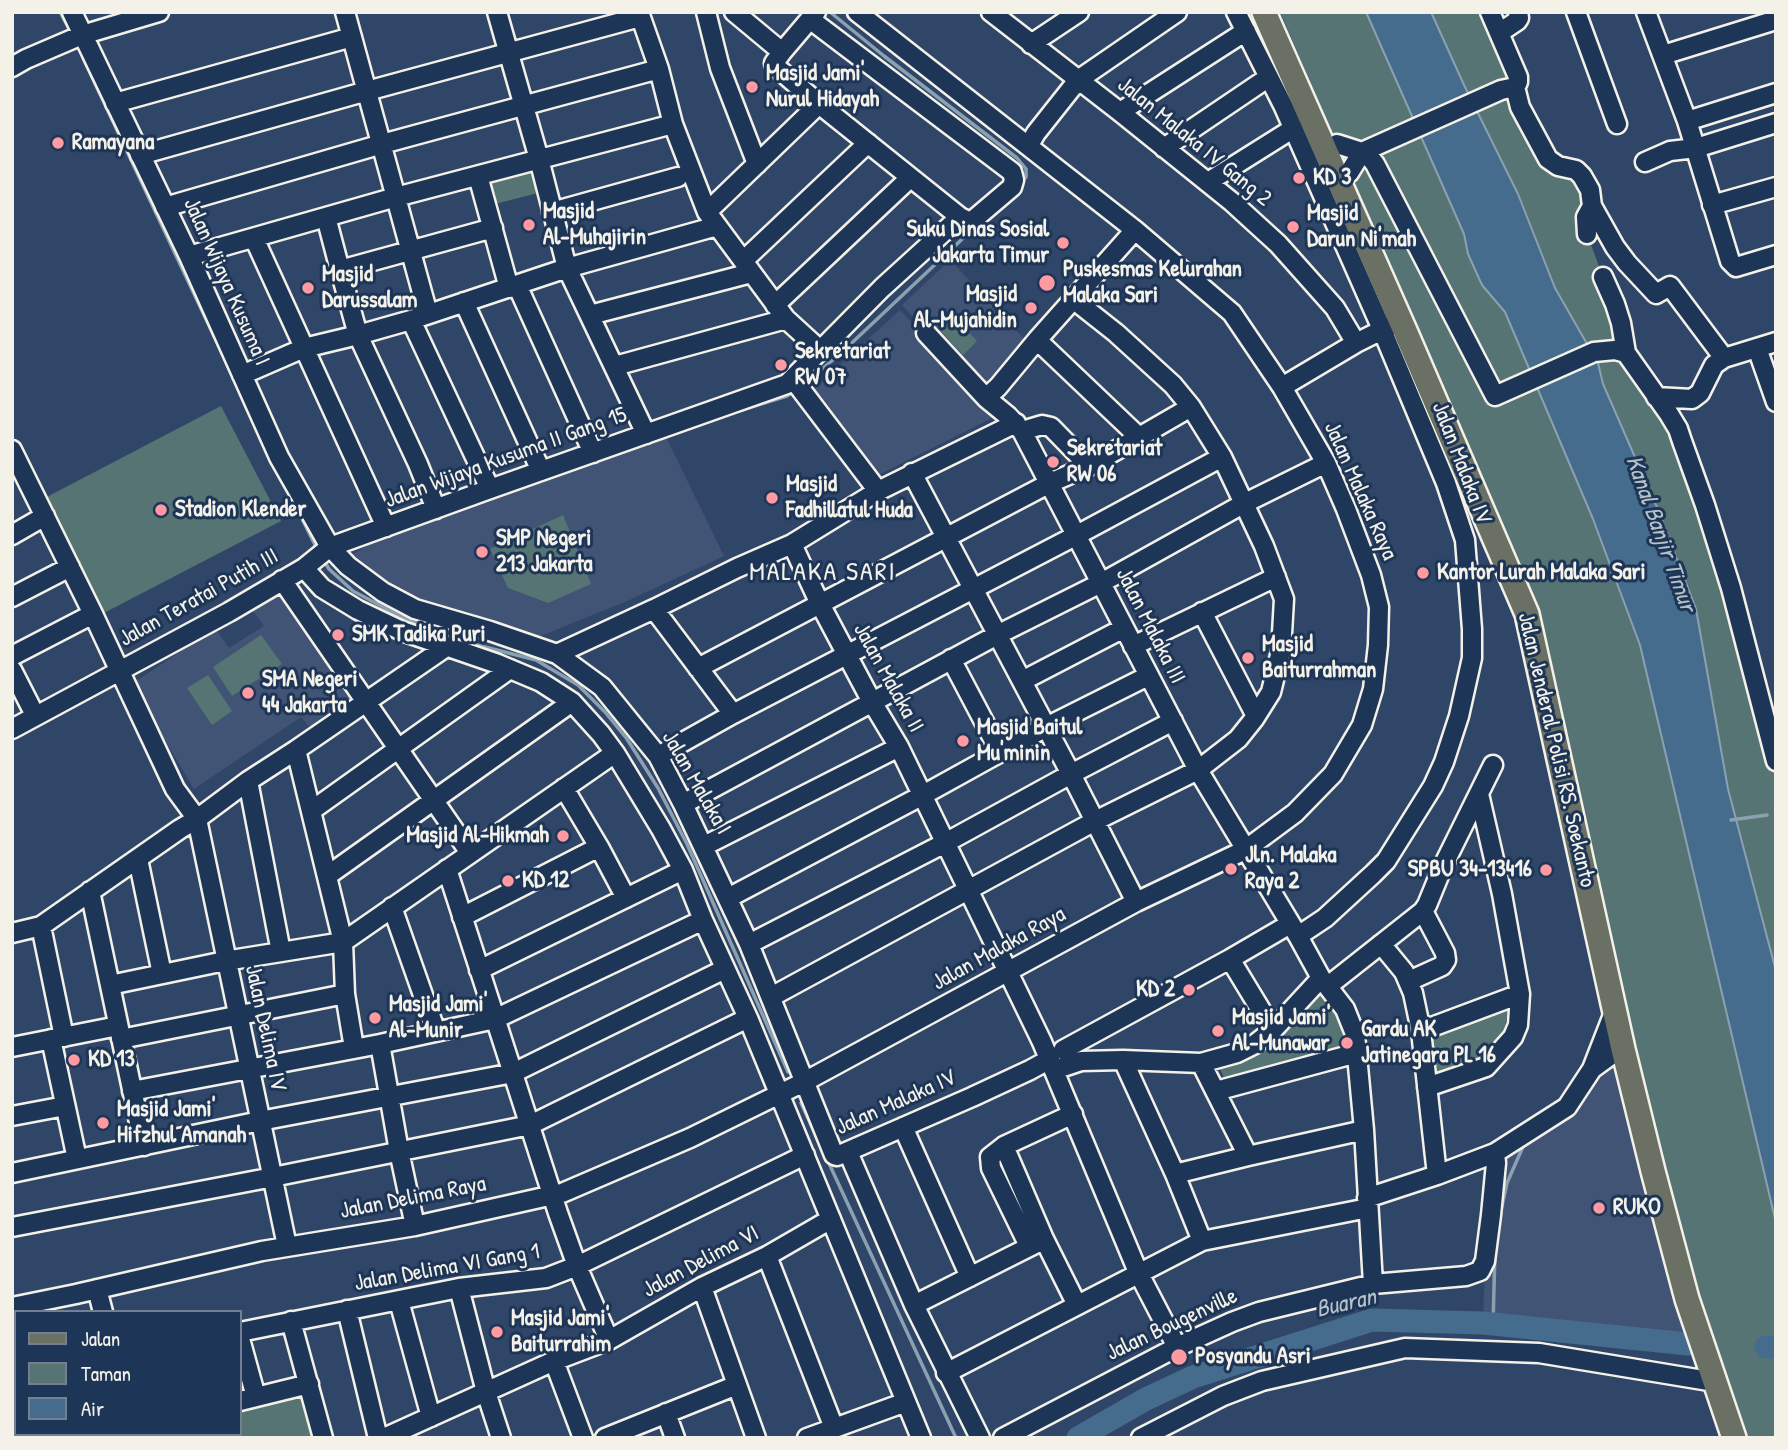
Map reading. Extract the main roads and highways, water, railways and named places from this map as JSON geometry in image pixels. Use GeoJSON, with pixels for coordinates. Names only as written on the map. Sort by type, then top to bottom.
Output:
{"type":"FeatureCollection","features":[{"type":"Feature","properties":{"kind":"main road","name":"Jalan Jenderal Polisi RS. Soekanto"},"geometry":{"type":"LineString","coordinates":[[1264,12],[1391,325],[1527,614],[1617,1020],[1648,1111],[1690,1272],[1694,1303]]}},
{"type":"Feature","properties":{"kind":"main road","name":"Jalan Jenderal Polisi RS. Soekanto"},"geometry":{"type":"LineString","coordinates":[[1280,12],[1535,600],[1547,642],[1617,1020],[1618,1051],[1633,1089],[1734,1438]]}},
{"type":"Feature","properties":{"kind":"main road","name":"Jalan Jenderal Polisi RS. Soekanto"},"geometry":{"type":"LineString","coordinates":[[1715,1373],[1745,1438]]}},
{"type":"Feature","properties":{"kind":"water","name":"Kanal Banjir Timur"},"geometry":{"type":"Polygon","coordinates":[[[1366,12],[1431,12],[1518,194],[1555,288],[1598,363],[1603,384],[1659,512],[1696,609],[1728,789],[1776,971],[1776,1223],[1640,645],[1593,519],[1505,312],[1482,285],[1468,254],[1464,234],[1366,12]]]}},
{"type":"Feature","properties":{"kind":"waterway"},"geometry":{"type":"LineString","coordinates":[[60,12],[68,27]]}},
{"type":"Feature","properties":{"kind":"waterway"},"geometry":{"type":"LineString","coordinates":[[830,12],[1017,158],[1026,169],[1026,177],[1021,182]]}},
{"type":"Feature","properties":{"kind":"waterway"},"geometry":{"type":"LineString","coordinates":[[83,58],[252,417]]}},
{"type":"Feature","properties":{"kind":"waterway"},"geometry":{"type":"LineString","coordinates":[[803,385],[840,354],[975,227]]}},
{"type":"Feature","properties":{"kind":"waterway"},"geometry":{"type":"LineString","coordinates":[[719,417],[787,396],[794,391]]}},
{"type":"Feature","properties":{"kind":"waterway"},"geometry":{"type":"LineString","coordinates":[[285,484],[317,549]]}},
{"type":"Feature","properties":{"kind":"waterway"},"geometry":{"type":"LineString","coordinates":[[323,559],[329,569],[353,591],[446,637],[536,660],[578,685],[605,712],[627,739],[658,788],[687,844],[788,1072]]}},
{"type":"Feature","properties":{"kind":"waterway"},"geometry":{"type":"LineString","coordinates":[[1731,820],[1767,815]]}},
{"type":"Feature","properties":{"kind":"waterway"},"geometry":{"type":"LineString","coordinates":[[801,1103],[822,1149]]}},
{"type":"Feature","properties":{"kind":"waterway"},"geometry":{"type":"LineString","coordinates":[[1498,1224],[1507,1183],[1525,1142]]}},
{"type":"Feature","properties":{"kind":"waterway"},"geometry":{"type":"LineString","coordinates":[[827,1159],[956,1438]]}},
{"type":"Feature","properties":{"kind":"waterway"},"geometry":{"type":"LineString","coordinates":[[1493,1324],[1495,1252]]}},
{"type":"Feature","properties":{"kind":"waterway","name":"Buaran"},"geometry":{"type":"LineString","coordinates":[[1078,1438],[1146,1399],[1193,1377],[1372,1320],[1483,1323],[1688,1344]]}},
{"type":"Feature","properties":{"kind":"waterway","name":"Buaran"},"geometry":{"type":"LineString","coordinates":[[1766,1347],[1776,1348]]}},
{"type":"Feature","properties":{"kind":"place","name":"Masjid Jami' Nurul Hidayah"},"geometry":{"type":"Point","coordinates":[752,87]}},
{"type":"Feature","properties":{"kind":"place","name":"Ramayana"},"geometry":{"type":"Point","coordinates":[58,143]}},
{"type":"Feature","properties":{"kind":"place","name":"KD 3"},"geometry":{"type":"Point","coordinates":[1299,178]}},
{"type":"Feature","properties":{"kind":"place","name":"Masjid Al-Muhajirin"},"geometry":{"type":"Point","coordinates":[529,225]}},
{"type":"Feature","properties":{"kind":"place","name":"Masjid Darun Ni'mah"},"geometry":{"type":"Point","coordinates":[1293,227]}},
{"type":"Feature","properties":{"kind":"place","name":"Suku Dinas Sosial Jakarta Timur"},"geometry":{"type":"Point","coordinates":[1063,243]}},
{"type":"Feature","properties":{"kind":"place","name":"Puskesmas Kelurahan Malaka Sari"},"geometry":{"type":"Point","coordinates":[1047,283]}},
{"type":"Feature","properties":{"kind":"place","name":"Masjid Darussalam"},"geometry":{"type":"Point","coordinates":[308,288]}},
{"type":"Feature","properties":{"kind":"place","name":"Masjid Al-Mujahidin"},"geometry":{"type":"Point","coordinates":[1031,308]}},
{"type":"Feature","properties":{"kind":"place","name":"Sekretariat RW 07"},"geometry":{"type":"Point","coordinates":[781,365]}},
{"type":"Feature","properties":{"kind":"place","name":"Sekretariat RW 06"},"geometry":{"type":"Point","coordinates":[1053,462]}},
{"type":"Feature","properties":{"kind":"place","name":"Masjid Fadhillatul Huda"},"geometry":{"type":"Point","coordinates":[772,498]}},
{"type":"Feature","properties":{"kind":"place","name":"Stadion Klender"},"geometry":{"type":"Point","coordinates":[161,510]}},
{"type":"Feature","properties":{"kind":"place","name":"SMP Negeri 213 Jakarta"},"geometry":{"type":"Point","coordinates":[482,552]}},
{"type":"Feature","properties":{"kind":"place","name":"Kantor Lurah Malaka Sari"},"geometry":{"type":"Point","coordinates":[1423,573]}},
{"type":"Feature","properties":{"kind":"place","name":"SMK Tadika Puri"},"geometry":{"type":"Point","coordinates":[338,635]}},
{"type":"Feature","properties":{"kind":"place","name":"Masjid Baiturrahman"},"geometry":{"type":"Point","coordinates":[1248,658]}},
{"type":"Feature","properties":{"kind":"place","name":"SMA Negeri 44 Jakarta"},"geometry":{"type":"Point","coordinates":[248,693]}},
{"type":"Feature","properties":{"kind":"place","name":"Masjid Baitul Mu'minin"},"geometry":{"type":"Point","coordinates":[963,741]}},
{"type":"Feature","properties":{"kind":"place","name":"Masjid Al-Hikmah"},"geometry":{"type":"Point","coordinates":[563,836]}},
{"type":"Feature","properties":{"kind":"place","name":"Jln. Malaka Raya 2"},"geometry":{"type":"Point","coordinates":[1231,869]}},
{"type":"Feature","properties":{"kind":"place","name":"SPBU 34-13416"},"geometry":{"type":"Point","coordinates":[1546,870]}},
{"type":"Feature","properties":{"kind":"place","name":"KD 12"},"geometry":{"type":"Point","coordinates":[508,881]}},
{"type":"Feature","properties":{"kind":"place","name":"KD 2"},"geometry":{"type":"Point","coordinates":[1189,990]}},
{"type":"Feature","properties":{"kind":"place","name":"Masjid Jami' Al-Munir"},"geometry":{"type":"Point","coordinates":[375,1018]}},
{"type":"Feature","properties":{"kind":"place","name":"Masjid Jami' Al-Munawar"},"geometry":{"type":"Point","coordinates":[1218,1031]}},
{"type":"Feature","properties":{"kind":"place","name":"Gardu AK Jatinegara PL 16"},"geometry":{"type":"Point","coordinates":[1347,1043]}},
{"type":"Feature","properties":{"kind":"place","name":"KD 13"},"geometry":{"type":"Point","coordinates":[74,1060]}},
{"type":"Feature","properties":{"kind":"place","name":"Masjid Jami' Hifzhul Amanah"},"geometry":{"type":"Point","coordinates":[103,1123]}},
{"type":"Feature","properties":{"kind":"place","name":"RUKO"},"geometry":{"type":"Point","coordinates":[1599,1208]}},
{"type":"Feature","properties":{"kind":"place","name":"Masjid Jami' Baiturrahim"},"geometry":{"type":"Point","coordinates":[497,1332]}},
{"type":"Feature","properties":{"kind":"place","name":"Posyandu Asri"},"geometry":{"type":"Point","coordinates":[1179,1357]}},
{"type":"Feature","properties":{"kind":"district","name":"MALAKA SARI"},"geometry":{"type":"Point","coordinates":[823,573]}}]}
